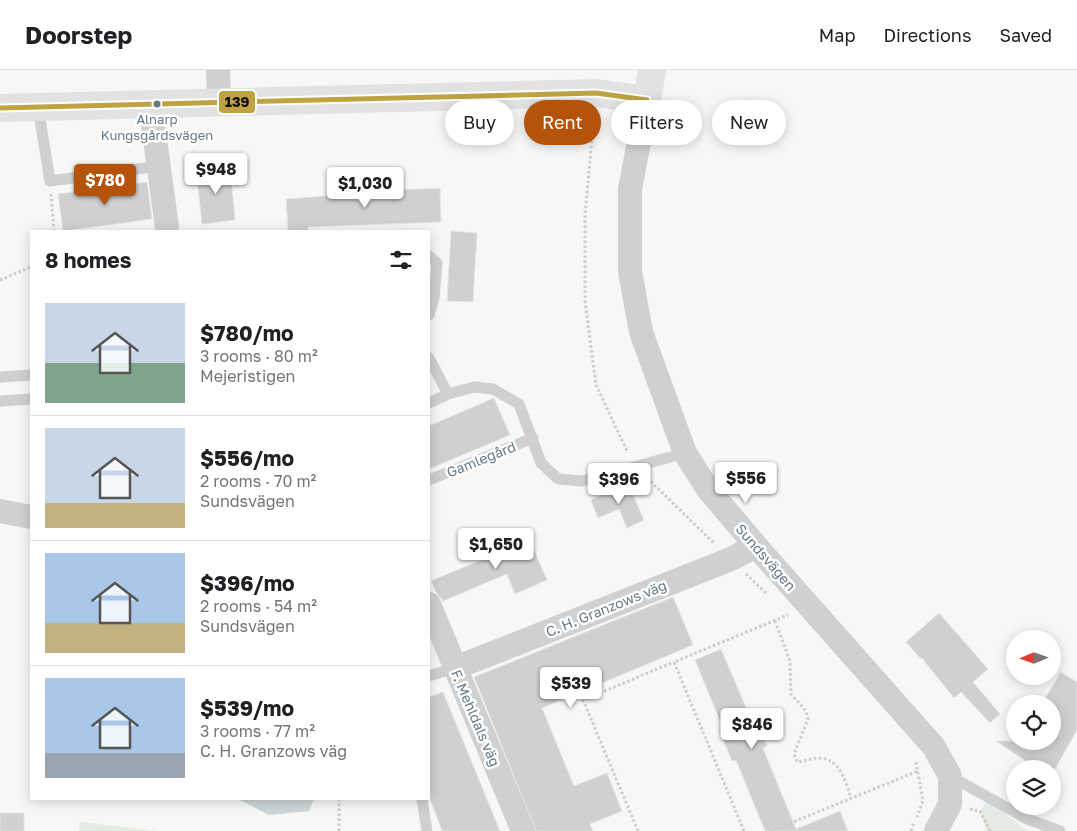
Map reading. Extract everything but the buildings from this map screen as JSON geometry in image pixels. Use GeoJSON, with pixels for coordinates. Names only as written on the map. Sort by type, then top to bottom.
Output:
{"type":"FeatureCollection","features":[{"type":"Feature","properties":{"kind":"street"},"geometry":{"type":"LineString","coordinates":[[218,70],[219,102]]}},
{"type":"Feature","properties":{"kind":"street"},"geometry":{"type":"LineString","coordinates":[[0,108],[596,93],[647,100],[652,70]]}},
{"type":"Feature","properties":{"kind":"street"},"geometry":{"type":"LineString","coordinates":[[150,104],[167,227]]}},
{"type":"Feature","properties":{"kind":"street","name":"Sundsvägen"},"geometry":{"type":"LineString","coordinates":[[638,145],[630,190],[630,271],[641,332],[686,453],[708,489],[756,546],[928,739],[950,776]]}},
{"type":"Feature","properties":{"kind":"street"},"geometry":{"type":"LineString","coordinates":[[0,511],[30,516]]}},
{"type":"Feature","properties":{"kind":"street","name":"C. H. Granzows väg"},"geometry":{"type":"LineString","coordinates":[[455,668],[731,559],[756,546]]}},
{"type":"Feature","properties":{"kind":"street","name":"F. Mehldals väg"},"geometry":{"type":"LineString","coordinates":[[430,606],[523,831]]}},
{"type":"Feature","properties":{"kind":"street"},"geometry":{"type":"LineString","coordinates":[[936,831],[950,804],[950,776]]}},
{"type":"Feature","properties":{"kind":"lane"},"geometry":{"type":"LineString","coordinates":[[38,107],[50,181],[159,166]]}},
{"type":"Feature","properties":{"kind":"lane"},"geometry":{"type":"LineString","coordinates":[[430,257],[437,263],[434,298],[430,312]]}},
{"type":"Feature","properties":{"kind":"lane"},"geometry":{"type":"LineString","coordinates":[[430,360],[448,394]]}},
{"type":"Feature","properties":{"kind":"lane"},"geometry":{"type":"LineString","coordinates":[[0,377],[30,375]]}},
{"type":"Feature","properties":{"kind":"lane","name":"Gamlegård"},"geometry":{"type":"LineString","coordinates":[[430,403],[448,394],[474,387],[493,389],[519,404],[533,438],[540,463],[558,480],[582,481],[686,453]]}},
{"type":"Feature","properties":{"kind":"lane"},"geometry":{"type":"LineString","coordinates":[[0,400],[30,399]]}},
{"type":"Feature","properties":{"kind":"lane","name":"Gamlegård"},"geometry":{"type":"LineString","coordinates":[[430,480],[533,438]]}},
{"type":"Feature","properties":{"kind":"lane"},"geometry":{"type":"LineString","coordinates":[[430,676],[455,668]]}},
{"type":"Feature","properties":{"kind":"lane"},"geometry":{"type":"LineString","coordinates":[[950,776],[1027,819],[1060,831]]}},
{"type":"Feature","properties":{"kind":"lane"},"geometry":{"type":"LineString","coordinates":[[422,800],[427,831]]}},
{"type":"Feature","properties":{"kind":"path"},"geometry":{"type":"LineString","coordinates":[[50,181],[54,230]]}},
{"type":"Feature","properties":{"kind":"path"},"geometry":{"type":"LineString","coordinates":[[0,280],[30,267]]}},
{"type":"Feature","properties":{"kind":"path"},"geometry":{"type":"LineString","coordinates":[[638,831],[583,700],[789,615]]}},
{"type":"Feature","properties":{"kind":"path"},"geometry":{"type":"LineString","coordinates":[[775,621],[790,661],[791,694],[806,711],[808,719],[794,754],[797,762],[817,758],[833,762],[840,769],[852,798]]}},
{"type":"Feature","properties":{"kind":"path"},"geometry":{"type":"LineString","coordinates":[[674,662],[744,831]]}},
{"type":"Feature","properties":{"kind":"path"},"geometry":{"type":"LineString","coordinates":[[771,831],[917,770]]}},
{"type":"Feature","properties":{"kind":"path"},"geometry":{"type":"LineString","coordinates":[[339,800],[339,831]]}},
{"type":"Feature","properties":{"kind":"path"},"geometry":{"type":"LineString","coordinates":[[950,804],[980,811],[990,831]]}},
{"type":"Feature","properties":{"kind":"shaded area"},"geometry":{"type":"Polygon","coordinates":[[[240,800],[314,800],[309,811],[269,815],[240,800]]]}},
{"type":"Feature","properties":{"kind":"shaded area"},"geometry":{"type":"Polygon","coordinates":[[[988,801],[1027,831],[987,831],[980,811],[988,801]]]}},
{"type":"Feature","properties":{"kind":"shaded area"},"geometry":{"type":"Polygon","coordinates":[[[80,822],[157,831],[79,831],[80,822]]]}},
{"type":"Feature","properties":{"kind":"transit line","name":"139"},"geometry":{"type":"LineString","coordinates":[[0,108],[596,93],[647,100]]}},
{"type":"Feature","properties":{"kind":"place","name":"Alnarp Kungsgårdsvägen"},"geometry":{"type":"Point","coordinates":[157,104]}}]}
